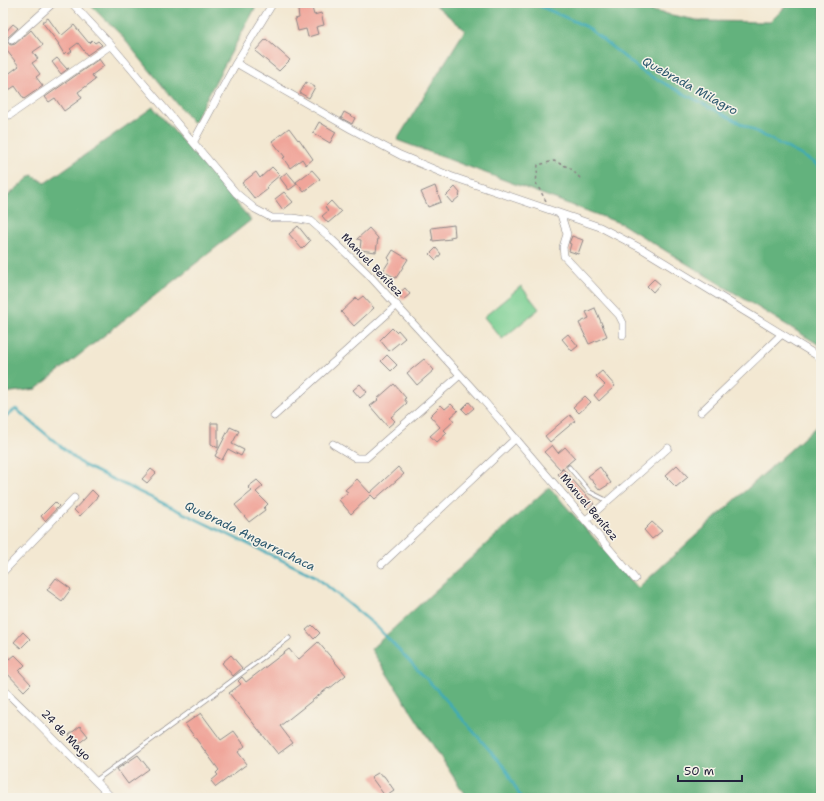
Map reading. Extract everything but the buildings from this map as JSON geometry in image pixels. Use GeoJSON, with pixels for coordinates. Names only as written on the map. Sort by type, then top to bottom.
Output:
{"type":"FeatureCollection","features":[{"type":"Feature","properties":{"kind":"street"},"geometry":{"type":"LineString","coordinates":[[12,40],[53,3]]}},
{"type":"Feature","properties":{"kind":"street","name":"Manuel Benítez"},"geometry":{"type":"LineString","coordinates":[[72,3],[111,44],[236,192],[254,209],[272,218],[293,218],[311,221],[367,273],[516,438],[635,579]]}},
{"type":"Feature","properties":{"kind":"street"},"geometry":{"type":"LineString","coordinates":[[194,141],[236,64],[273,3]]}},
{"type":"Feature","properties":{"kind":"street"},"geometry":{"type":"LineString","coordinates":[[10,114],[111,44]]}},
{"type":"Feature","properties":{"kind":"street"},"geometry":{"type":"LineString","coordinates":[[236,64],[400,155],[450,176],[600,227],[644,250],[821,358]]}},
{"type":"Feature","properties":{"kind":"street"},"geometry":{"type":"LineString","coordinates":[[561,215],[567,234],[563,247],[564,256],[619,316],[623,323],[623,335]]}},
{"type":"Feature","properties":{"kind":"street"},"geometry":{"type":"LineString","coordinates":[[274,416],[397,305]]}},
{"type":"Feature","properties":{"kind":"street"},"geometry":{"type":"LineString","coordinates":[[701,412],[782,334]]}},
{"type":"Feature","properties":{"kind":"street"},"geometry":{"type":"LineString","coordinates":[[333,444],[356,458],[366,458],[460,375]]}},
{"type":"Feature","properties":{"kind":"street"},"geometry":{"type":"LineString","coordinates":[[382,564],[516,438]]}},
{"type":"Feature","properties":{"kind":"street"},"geometry":{"type":"LineString","coordinates":[[586,520],[668,448]]}},
{"type":"Feature","properties":{"kind":"street"},"geometry":{"type":"LineString","coordinates":[[3,572],[74,498]]}},
{"type":"Feature","properties":{"kind":"street","name":"24 de Mayo"},"geometry":{"type":"LineString","coordinates":[[3,689],[112,798]]}},
{"type":"Feature","properties":{"kind":"lane"},"geometry":{"type":"LineString","coordinates":[[569,467],[590,492],[608,501]]}},
{"type":"Feature","properties":{"kind":"lane"},"geometry":{"type":"LineString","coordinates":[[95,780],[202,704],[289,638]]}},
{"type":"Feature","properties":{"kind":"path"},"geometry":{"type":"LineString","coordinates":[[548,203],[536,183],[538,164],[554,160],[570,168],[582,180]]}},
{"type":"Feature","properties":{"kind":"green space"},"geometry":{"type":"Polygon","coordinates":[[[88,3],[258,3],[193,123],[120,34],[88,3]]]}},
{"type":"Feature","properties":{"kind":"green space"},"geometry":{"type":"Polygon","coordinates":[[[433,3],[613,3],[701,21],[770,22],[789,3],[821,3],[821,346],[622,224],[397,140],[465,30],[433,3]]]}},
{"type":"Feature","properties":{"kind":"green space"},"geometry":{"type":"Polygon","coordinates":[[[153,107],[251,220],[36,389],[3,393],[3,200],[32,175],[45,183],[153,107]]]}},
{"type":"Feature","properties":{"kind":"green space"},"geometry":{"type":"Polygon","coordinates":[[[521,286],[539,309],[502,339],[484,317],[521,286]]]}},
{"type":"Feature","properties":{"kind":"green space"},"geometry":{"type":"Polygon","coordinates":[[[821,422],[821,798],[467,798],[371,649],[549,487],[638,588],[821,422]]]}},
{"type":"Feature","properties":{"kind":"waterway","name":"Quebrada Milagro"},"geometry":{"type":"LineString","coordinates":[[533,3],[587,27],[643,72],[812,161],[821,168]]}},
{"type":"Feature","properties":{"kind":"waterway","name":"Quebrada Angarrachaca"},"geometry":{"type":"LineString","coordinates":[[3,418],[16,409],[83,465],[315,576],[376,626],[440,693],[505,768],[521,798]]}}]}
